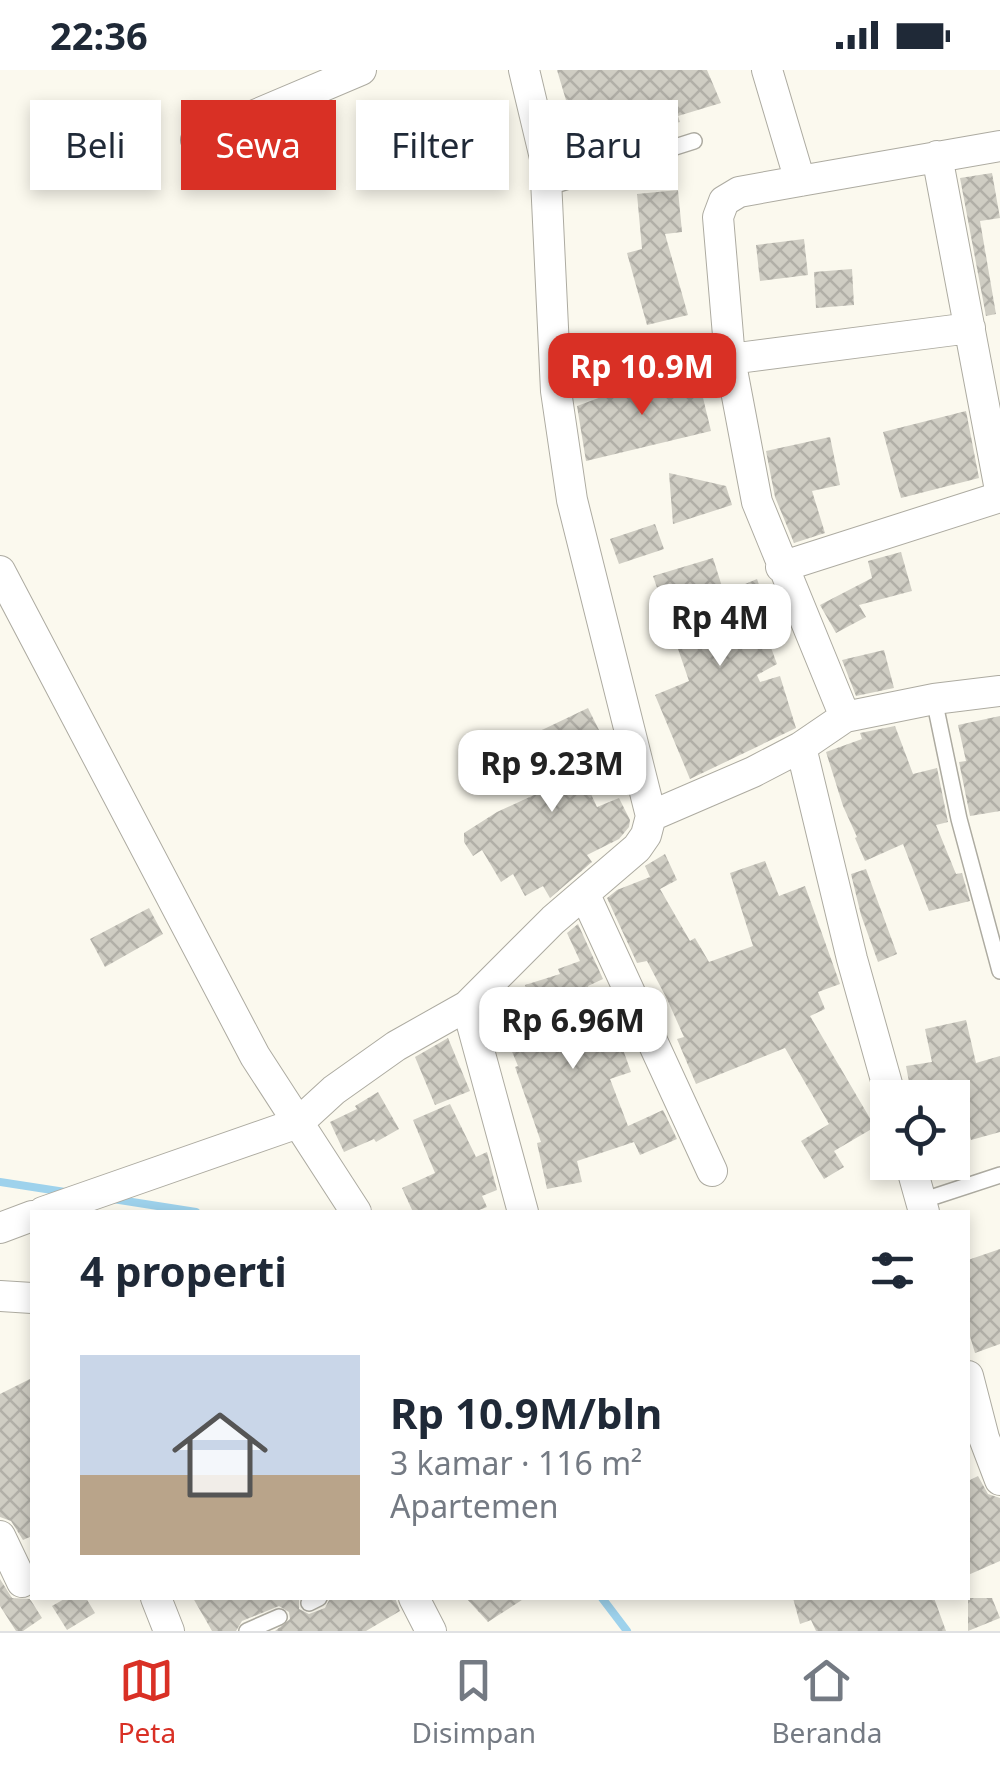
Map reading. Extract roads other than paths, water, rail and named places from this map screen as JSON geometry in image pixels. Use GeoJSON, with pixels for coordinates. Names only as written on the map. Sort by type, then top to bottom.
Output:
{"type":"FeatureCollection","features":[{"type":"Feature","properties":{"kind":"street"},"geometry":{"type":"LineString","coordinates":[[290,100],[360,70]]}},
{"type":"Feature","properties":{"kind":"street"},"geometry":{"type":"LineString","coordinates":[[524,70],[531,100]]}},
{"type":"Feature","properties":{"kind":"street"},"geometry":{"type":"LineString","coordinates":[[767,70],[800,181]]}},
{"type":"Feature","properties":{"kind":"street"},"geometry":{"type":"LineString","coordinates":[[845,718],[757,502],[730,359],[718,217],[724,201],[739,192],[1000,146]]}},
{"type":"Feature","properties":{"kind":"street"},"geometry":{"type":"LineString","coordinates":[[781,567],[1000,494],[938,156]]}},
{"type":"Feature","properties":{"kind":"street"},"geometry":{"type":"LineString","coordinates":[[49,1210],[298,1122],[334,1090],[396,1046],[466,1006],[553,920],[637,848],[646,835],[651,816],[572,500],[556,391],[546,190]]}},
{"type":"Feature","properties":{"kind":"street"},"geometry":{"type":"LineString","coordinates":[[730,359],[970,328]]}},
{"type":"Feature","properties":{"kind":"street"},"geometry":{"type":"LineString","coordinates":[[0,572],[255,1056],[355,1210]]}},
{"type":"Feature","properties":{"kind":"street"},"geometry":{"type":"LineString","coordinates":[[651,816],[754,772],[845,718],[934,699],[1000,692]]}},
{"type":"Feature","properties":{"kind":"street"},"geometry":{"type":"LineString","coordinates":[[802,746],[852,959],[886,1080]]}},
{"type":"Feature","properties":{"kind":"street"},"geometry":{"type":"LineString","coordinates":[[585,895],[712,1170]]}},
{"type":"Feature","properties":{"kind":"street"},"geometry":{"type":"LineString","coordinates":[[466,1006],[522,1210]]}},
{"type":"Feature","properties":{"kind":"street"},"geometry":{"type":"LineString","coordinates":[[915,1180],[922,1207]]}},
{"type":"Feature","properties":{"kind":"street"},"geometry":{"type":"LineString","coordinates":[[0,1228],[30,1217]]}},
{"type":"Feature","properties":{"kind":"street"},"geometry":{"type":"LineString","coordinates":[[0,1296],[30,1298]]}},
{"type":"Feature","properties":{"kind":"street"},"geometry":{"type":"LineString","coordinates":[[970,1392],[976,1441],[1000,1480]]}},
{"type":"Feature","properties":{"kind":"street"},"geometry":{"type":"LineString","coordinates":[[0,1536],[18,1583]]}},
{"type":"Feature","properties":{"kind":"street"},"geometry":{"type":"LineString","coordinates":[[157,1600],[168,1631]]}},
{"type":"Feature","properties":{"kind":"street"},"geometry":{"type":"LineString","coordinates":[[415,1600],[427,1630]]}},
{"type":"Feature","properties":{"kind":"lane"},"geometry":{"type":"LineString","coordinates":[[678,146],[694,141]]}},
{"type":"Feature","properties":{"kind":"lane"},"geometry":{"type":"LineString","coordinates":[[934,699],[959,818],[1000,971]]}},
{"type":"Feature","properties":{"kind":"lane"},"geometry":{"type":"LineString","coordinates":[[922,1207],[1000,1175]]}},
{"type":"Feature","properties":{"kind":"lane"},"geometry":{"type":"LineString","coordinates":[[248,1631],[280,1617]]}},
{"type":"Feature","properties":{"kind":"waterway"},"geometry":{"type":"LineString","coordinates":[[0,1182],[65,1192]]}},
{"type":"Feature","properties":{"kind":"waterway"},"geometry":{"type":"LineString","coordinates":[[113,1199],[183,1210]]}},
{"type":"Feature","properties":{"kind":"waterway"},"geometry":{"type":"LineString","coordinates":[[604,1600],[627,1631]]}}]}
